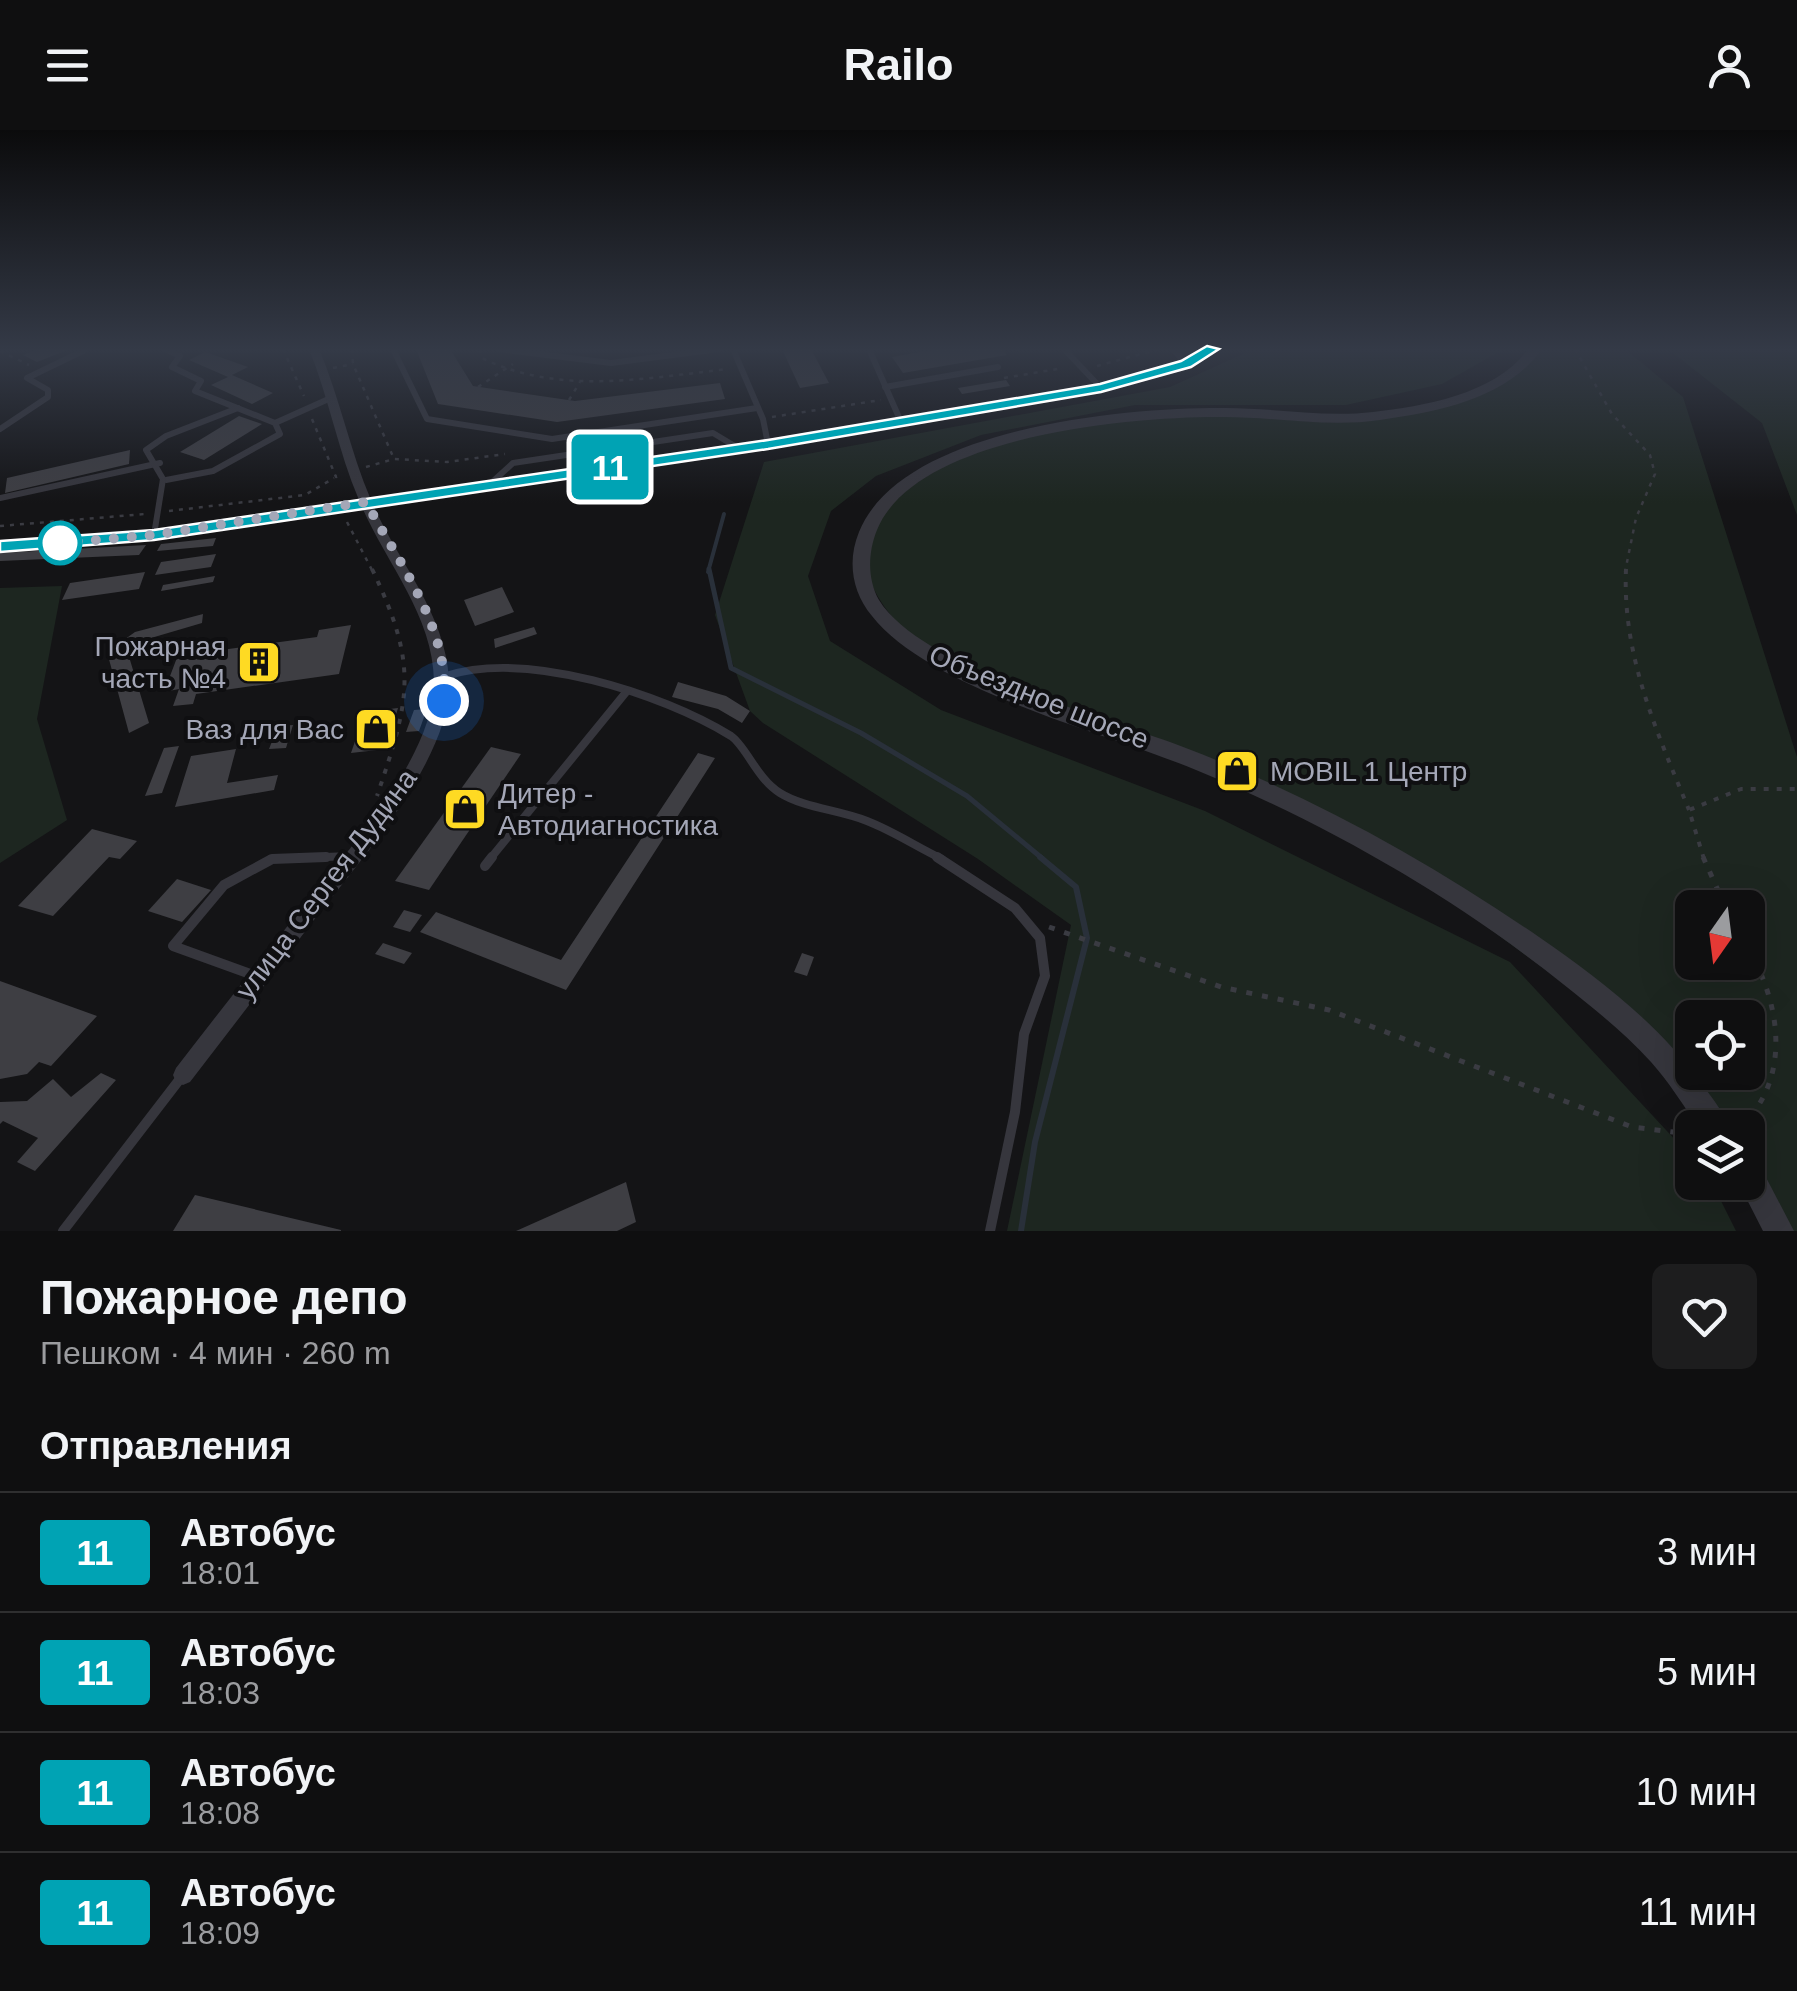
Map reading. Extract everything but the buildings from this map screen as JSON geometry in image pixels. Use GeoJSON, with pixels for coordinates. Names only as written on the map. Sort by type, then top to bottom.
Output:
{"type":"FeatureCollection","features":[{"type":"Feature","properties":{"kind":"street","name":"улица Сергея Дудина"},"geometry":{"type":"LineString","coordinates":[[183,1075],[418,764],[444,701],[446,676],[432,622],[366,502],[334,400]]}},
{"type":"Feature","properties":{"kind":"street"},"geometry":{"type":"LineString","coordinates":[[0,546],[154,535],[768,444],[1028,400]]}},
{"type":"Feature","properties":{"kind":"street","name":"Объездное шоссе"},"geometry":{"type":"LineString","coordinates":[[1436,400],[1356,418],[1220,412],[1100,420],[986,448],[937,464],[891,495],[862,537],[861,574],[878,614],[912,644],[968,673],[1207,765],[1358,840],[1521,937],[1654,1046],[1702,1110]]}},
{"type":"Feature","properties":{"kind":"street"},"geometry":{"type":"LineString","coordinates":[[1763,1200],[1779,1231]]}},
{"type":"Feature","properties":{"kind":"lane"},"geometry":{"type":"LineString","coordinates":[[0,429],[42,400]]}},
{"type":"Feature","properties":{"kind":"lane"},"geometry":{"type":"LineString","coordinates":[[219,400],[276,423],[326,400]]}},
{"type":"Feature","properties":{"kind":"lane"},"geometry":{"type":"LineString","coordinates":[[418,400],[427,419],[552,439],[757,408]]}},
{"type":"Feature","properties":{"kind":"lane"},"geometry":{"type":"LineString","coordinates":[[754,400],[768,444]]}},
{"type":"Feature","properties":{"kind":"lane"},"geometry":{"type":"LineString","coordinates":[[891,400],[901,422]]}},
{"type":"Feature","properties":{"kind":"lane"},"geometry":{"type":"LineString","coordinates":[[154,535],[166,480],[160,463],[146,450],[166,436],[238,408]]}},
{"type":"Feature","properties":{"kind":"lane"},"geometry":{"type":"LineString","coordinates":[[166,480],[213,471],[280,434],[276,423]]}},
{"type":"Feature","properties":{"kind":"lane"},"geometry":{"type":"LineString","coordinates":[[0,498],[160,463]]}},
{"type":"Feature","properties":{"kind":"lane"},"geometry":{"type":"LineString","coordinates":[[446,676],[468,669],[528,668],[627,691],[736,739],[750,766],[781,794],[868,821],[964,871],[1014,908],[1040,938],[1045,976],[1024,1034],[1015,1112],[990,1231]]}},
{"type":"Feature","properties":{"kind":"lane"},"geometry":{"type":"LineString","coordinates":[[485,866],[627,691]]}},
{"type":"Feature","properties":{"kind":"lane"},"geometry":{"type":"LineString","coordinates":[[257,977],[173,946],[224,884],[272,859],[351,856]]}},
{"type":"Feature","properties":{"kind":"lane"},"geometry":{"type":"LineString","coordinates":[[63,1231],[183,1075]]}},
{"type":"Feature","properties":{"kind":"path"},"geometry":{"type":"LineString","coordinates":[[369,400],[394,459]]}},
{"type":"Feature","properties":{"kind":"path"},"geometry":{"type":"LineString","coordinates":[[1604,400],[1650,456],[1655,474],[1639,502],[1623,559],[1626,632],[1689,810],[1693,834],[1718,890]]}},
{"type":"Feature","properties":{"kind":"path"},"geometry":{"type":"LineString","coordinates":[[348,522],[385,588],[405,672],[407,702],[374,804]]}},
{"type":"Feature","properties":{"kind":"path"},"geometry":{"type":"LineString","coordinates":[[1689,810],[1710,795],[1770,785],[1797,789]]}},
{"type":"Feature","properties":{"kind":"path"},"geometry":{"type":"LineString","coordinates":[[1014,908],[1056,931],[1118,947],[1221,987],[1329,1010],[1632,1127],[1675,1131]]}},
{"type":"Feature","properties":{"kind":"path"},"geometry":{"type":"LineString","coordinates":[[1757,1110],[1777,1059],[1770,987],[1765,978]]}},
{"type":"Feature","properties":{"kind":"shaded area"},"geometry":{"type":"Polygon","coordinates":[[[1098,400],[1367,400],[1346,405],[1135,405],[981,435],[876,476],[831,511],[808,576],[830,641],[941,710],[1205,811],[1510,962],[1675,1140],[1675,1200],[1720,1200],[1736,1231],[1007,1231],[1071,925],[978,859],[763,723],[750,711],[715,615],[764,462],[1098,400]]]}},
{"type":"Feature","properties":{"kind":"shaded area"},"geometry":{"type":"Polygon","coordinates":[[[1452,400],[1684,400],[1797,757],[1797,1231],[1790,1231],[1765,1185],[1765,1110],[1717,1110],[1703,1090],[1765,1090],[1765,1000],[1675,1000],[1675,1065],[1363,836],[914,641],[889,613],[872,584],[867,552],[881,518],[909,489],[945,466],[988,448],[1084,425],[1132,419],[1218,415],[1327,422],[1362,420],[1452,400]]]}},
{"type":"Feature","properties":{"kind":"shaded area"},"geometry":{"type":"Polygon","coordinates":[[[1733,400],[1797,400],[1797,515],[1762,423],[1733,400]]]}},
{"type":"Feature","properties":{"kind":"shaded area"},"geometry":{"type":"Polygon","coordinates":[[[62,586],[37,719],[67,820],[0,863],[0,588],[62,586]]]}},
{"type":"Feature","properties":{"kind":"waterway"},"geometry":{"type":"LineString","coordinates":[[708,572],[724,514]]}},
{"type":"Feature","properties":{"kind":"waterway"},"geometry":{"type":"LineString","coordinates":[[709,569],[731,668],[861,733],[967,796],[1043,859]]}},
{"type":"Feature","properties":{"kind":"waterway"},"geometry":{"type":"LineString","coordinates":[[1021,1231],[1035,1142],[1087,938],[1076,887],[1040,857]]}},
{"type":"Feature","properties":{"kind":"bus line","name":"11"},"geometry":{"type":"LineString","coordinates":[[0,546],[154,535],[768,444],[1027,400]]}},
{"type":"Feature","properties":{"kind":"place","name":"Пожарная часть №4"},"geometry":{"type":"Point","coordinates":[259,662]}},
{"type":"Feature","properties":{"kind":"place","name":"Ваз для Вас"},"geometry":{"type":"Point","coordinates":[376,729]}},
{"type":"Feature","properties":{"kind":"place","name":"MOBIL 1 Центр"},"geometry":{"type":"Point","coordinates":[1237,771]}},
{"type":"Feature","properties":{"kind":"place","name":"Дитер - Автодиагностика"},"geometry":{"type":"Point","coordinates":[465,809]}},
{"type":"Feature","properties":{"kind":"route"},"geometry":{"type":"LineString","coordinates":[[60,543],[154,535],[366,502],[432,622],[446,676],[444,701]]}}]}
